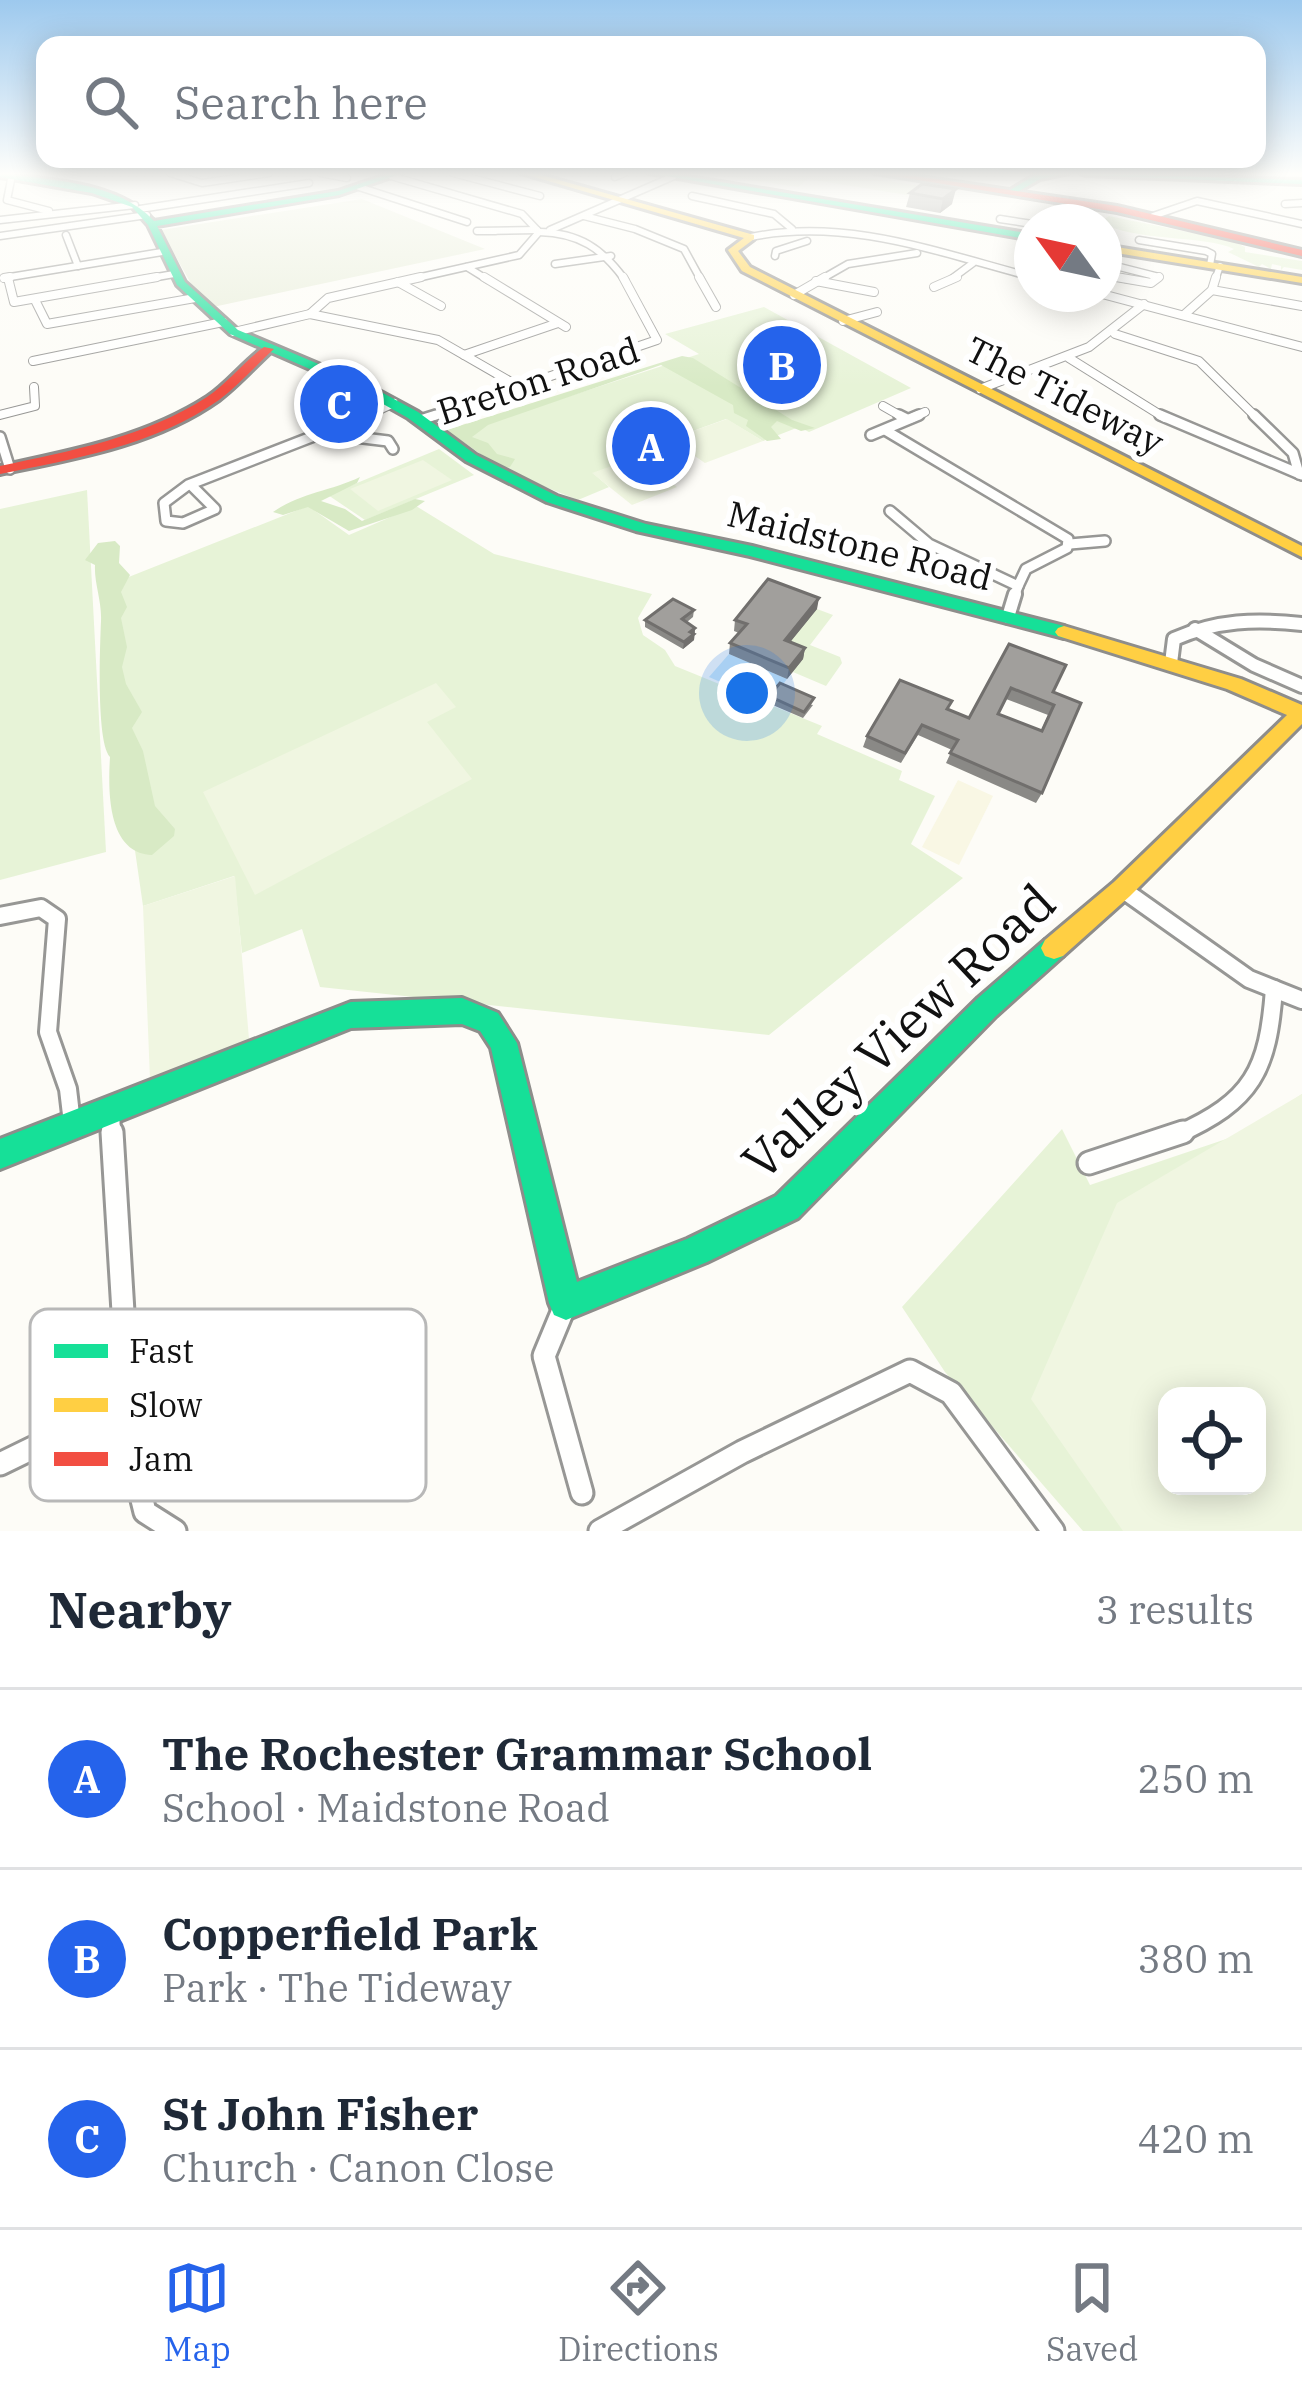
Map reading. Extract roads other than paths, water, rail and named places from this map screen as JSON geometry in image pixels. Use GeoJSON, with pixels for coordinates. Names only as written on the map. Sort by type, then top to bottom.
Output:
{"type":"FeatureCollection","features":[{"type":"Feature","properties":{"kind":"street"},"geometry":{"type":"LineString","coordinates":[[69,244],[78,266]]}},
{"type":"Feature","properties":{"kind":"street","name":"Maidstone Road"},"geometry":{"type":"LineString","coordinates":[[159,244],[174,274],[228,327],[394,404],[494,471],[585,511],[1008,617],[1171,663],[1302,713]]}},
{"type":"Feature","properties":{"kind":"street"},"geometry":{"type":"LineString","coordinates":[[310,314],[328,298],[522,254],[529,244]]}},
{"type":"Feature","properties":{"kind":"street"},"geometry":{"type":"LineString","coordinates":[[590,244],[611,256]]}},
{"type":"Feature","properties":{"kind":"street"},"geometry":{"type":"LineString","coordinates":[[673,244],[684,249],[716,307]]}},
{"type":"Feature","properties":{"kind":"street","name":"The Tideway"},"geometry":{"type":"LineString","coordinates":[[739,244],[734,248],[736,260],[796,297],[1302,552]]}},
{"type":"Feature","properties":{"kind":"street"},"geometry":{"type":"LineString","coordinates":[[777,244],[786,247]]}},
{"type":"Feature","properties":{"kind":"street"},"geometry":{"type":"LineString","coordinates":[[776,256],[775,251],[795,244]]}},
{"type":"Feature","properties":{"kind":"street"},"geometry":{"type":"LineString","coordinates":[[896,244],[1014,273]]}},
{"type":"Feature","properties":{"kind":"street"},"geometry":{"type":"LineString","coordinates":[[1165,244],[1208,252],[1215,266],[1212,290],[1185,314]]}},
{"type":"Feature","properties":{"kind":"street"},"geometry":{"type":"LineString","coordinates":[[1268,244],[1302,253]]}},
{"type":"Feature","properties":{"kind":"street"},"geometry":{"type":"LineString","coordinates":[[796,297],[855,262],[923,251]]}},
{"type":"Feature","properties":{"kind":"street"},"geometry":{"type":"LineString","coordinates":[[1122,251],[1302,280]]}},
{"type":"Feature","properties":{"kind":"street"},"geometry":{"type":"LineString","coordinates":[[162,252],[3,278],[14,302],[174,274]]}},
{"type":"Feature","properties":{"kind":"street"},"geometry":{"type":"LineString","coordinates":[[555,264],[611,256]]}},
{"type":"Feature","properties":{"kind":"street","name":"Breton Road"},"geometry":{"type":"LineString","coordinates":[[420,419],[656,341],[611,256]]}},
{"type":"Feature","properties":{"kind":"street"},"geometry":{"type":"LineString","coordinates":[[934,287],[974,263]]}},
{"type":"Feature","properties":{"kind":"street"},"geometry":{"type":"LineString","coordinates":[[464,355],[562,325],[467,267]]}},
{"type":"Feature","properties":{"kind":"street"},"geometry":{"type":"LineString","coordinates":[[1122,268],[1160,277],[1151,284],[1122,278]]}},
{"type":"Feature","properties":{"kind":"street"},"geometry":{"type":"LineString","coordinates":[[816,281],[874,292]]}},
{"type":"Feature","properties":{"kind":"street"},"geometry":{"type":"LineString","coordinates":[[398,282],[441,306]]}},
{"type":"Feature","properties":{"kind":"street"},"geometry":{"type":"LineString","coordinates":[[1212,290],[1302,306]]}},
{"type":"Feature","properties":{"kind":"street"},"geometry":{"type":"LineString","coordinates":[[35,300],[47,325],[195,298]]}},
{"type":"Feature","properties":{"kind":"street"},"geometry":{"type":"LineString","coordinates":[[1122,299],[1302,347]]}},
{"type":"Feature","properties":{"kind":"street"},"geometry":{"type":"LineString","coordinates":[[980,389],[1069,358],[1115,334],[1144,304]]}},
{"type":"Feature","properties":{"kind":"street"},"geometry":{"type":"LineString","coordinates":[[843,321],[877,312]]}},
{"type":"Feature","properties":{"kind":"street"},"geometry":{"type":"LineString","coordinates":[[33,362],[310,314],[439,340],[518,386]]}},
{"type":"Feature","properties":{"kind":"street"},"geometry":{"type":"LineString","coordinates":[[1115,334],[1199,361],[1294,453],[1300,475]]}},
{"type":"Feature","properties":{"kind":"street"},"geometry":{"type":"LineString","coordinates":[[0,437],[5,470],[99,447],[184,414],[224,391],[246,363],[272,351]]}},
{"type":"Feature","properties":{"kind":"street"},"geometry":{"type":"LineString","coordinates":[[1069,358],[1093,369],[1126,395],[1236,453],[1300,475]]}},
{"type":"Feature","properties":{"kind":"street"},"geometry":{"type":"LineString","coordinates":[[0,416],[35,406],[34,386]]}},
{"type":"Feature","properties":{"kind":"street"},"geometry":{"type":"LineString","coordinates":[[191,485],[215,509],[181,523],[166,521],[166,500],[191,485],[394,404]]}},
{"type":"Feature","properties":{"kind":"street"},"geometry":{"type":"LineString","coordinates":[[883,406],[907,418]]}},
{"type":"Feature","properties":{"kind":"street"},"geometry":{"type":"LineString","coordinates":[[871,435],[926,412]]}},
{"type":"Feature","properties":{"kind":"street"},"geometry":{"type":"LineString","coordinates":[[336,428],[354,437],[389,442],[393,449]]}},
{"type":"Feature","properties":{"kind":"street"},"geometry":{"type":"LineString","coordinates":[[885,430],[1070,544]]}},
{"type":"Feature","properties":{"kind":"street"},"geometry":{"type":"LineString","coordinates":[[890,512],[929,544],[1018,586]]}},
{"type":"Feature","properties":{"kind":"street"},"geometry":{"type":"LineString","coordinates":[[1008,617],[1026,569],[1070,544],[1105,541]]}},
{"type":"Feature","properties":{"kind":"street"},"geometry":{"type":"LineString","coordinates":[[1171,663],[1174,639],[1195,629],[1244,618],[1302,624]]}},
{"type":"Feature","properties":{"kind":"street"},"geometry":{"type":"LineString","coordinates":[[1195,629],[1254,665],[1302,686]]}},
{"type":"Feature","properties":{"kind":"street","name":"Valley View Road"},"geometry":{"type":"LineString","coordinates":[[566,1303],[696,1251],[788,1207],[987,1007],[1122,889],[1302,713]]}},
{"type":"Feature","properties":{"kind":"street"},"geometry":{"type":"LineString","coordinates":[[1122,889],[1194,942],[1302,1000]]}},
{"type":"Feature","properties":{"kind":"street"},"geometry":{"type":"LineString","coordinates":[[0,916],[37,908],[56,916],[49,1032],[68,1088],[72,1124]]}},
{"type":"Feature","properties":{"kind":"street"},"geometry":{"type":"LineString","coordinates":[[1089,1163],[1196,1130],[1250,1090],[1271,1039],[1274,989]]}},
{"type":"Feature","properties":{"kind":"street"},"geometry":{"type":"LineString","coordinates":[[0,1154],[351,1015],[462,1011],[489,1022],[503,1042],[566,1303],[544,1356],[582,1493]]}},
{"type":"Feature","properties":{"kind":"street"},"geometry":{"type":"LineString","coordinates":[[111,1111],[122,1309]]}},
{"type":"Feature","properties":{"kind":"street"},"geometry":{"type":"LineString","coordinates":[[601,1531],[742,1452],[910,1371],[949,1391],[1053,1531]]}},
{"type":"Feature","properties":{"kind":"street"},"geometry":{"type":"LineString","coordinates":[[0,1464],[30,1449]]}},
{"type":"Feature","properties":{"kind":"street"},"geometry":{"type":"LineString","coordinates":[[141,1501],[151,1518],[175,1531]]}},
{"type":"Feature","properties":{"kind":"water"},"geometry":{"type":"Polygon","coordinates":[[[729,654],[787,679],[768,703],[709,677],[729,654]]]}},
{"type":"Feature","properties":{"kind":"place","name":"Copperfield Park"},"geometry":{"type":"Point","coordinates":[782,365]}},
{"type":"Feature","properties":{"kind":"place","name":"St John Fisher"},"geometry":{"type":"Point","coordinates":[339,404]}},
{"type":"Feature","properties":{"kind":"place","name":"The Rochester Grammar School"},"geometry":{"type":"Point","coordinates":[651,446]}}]}
